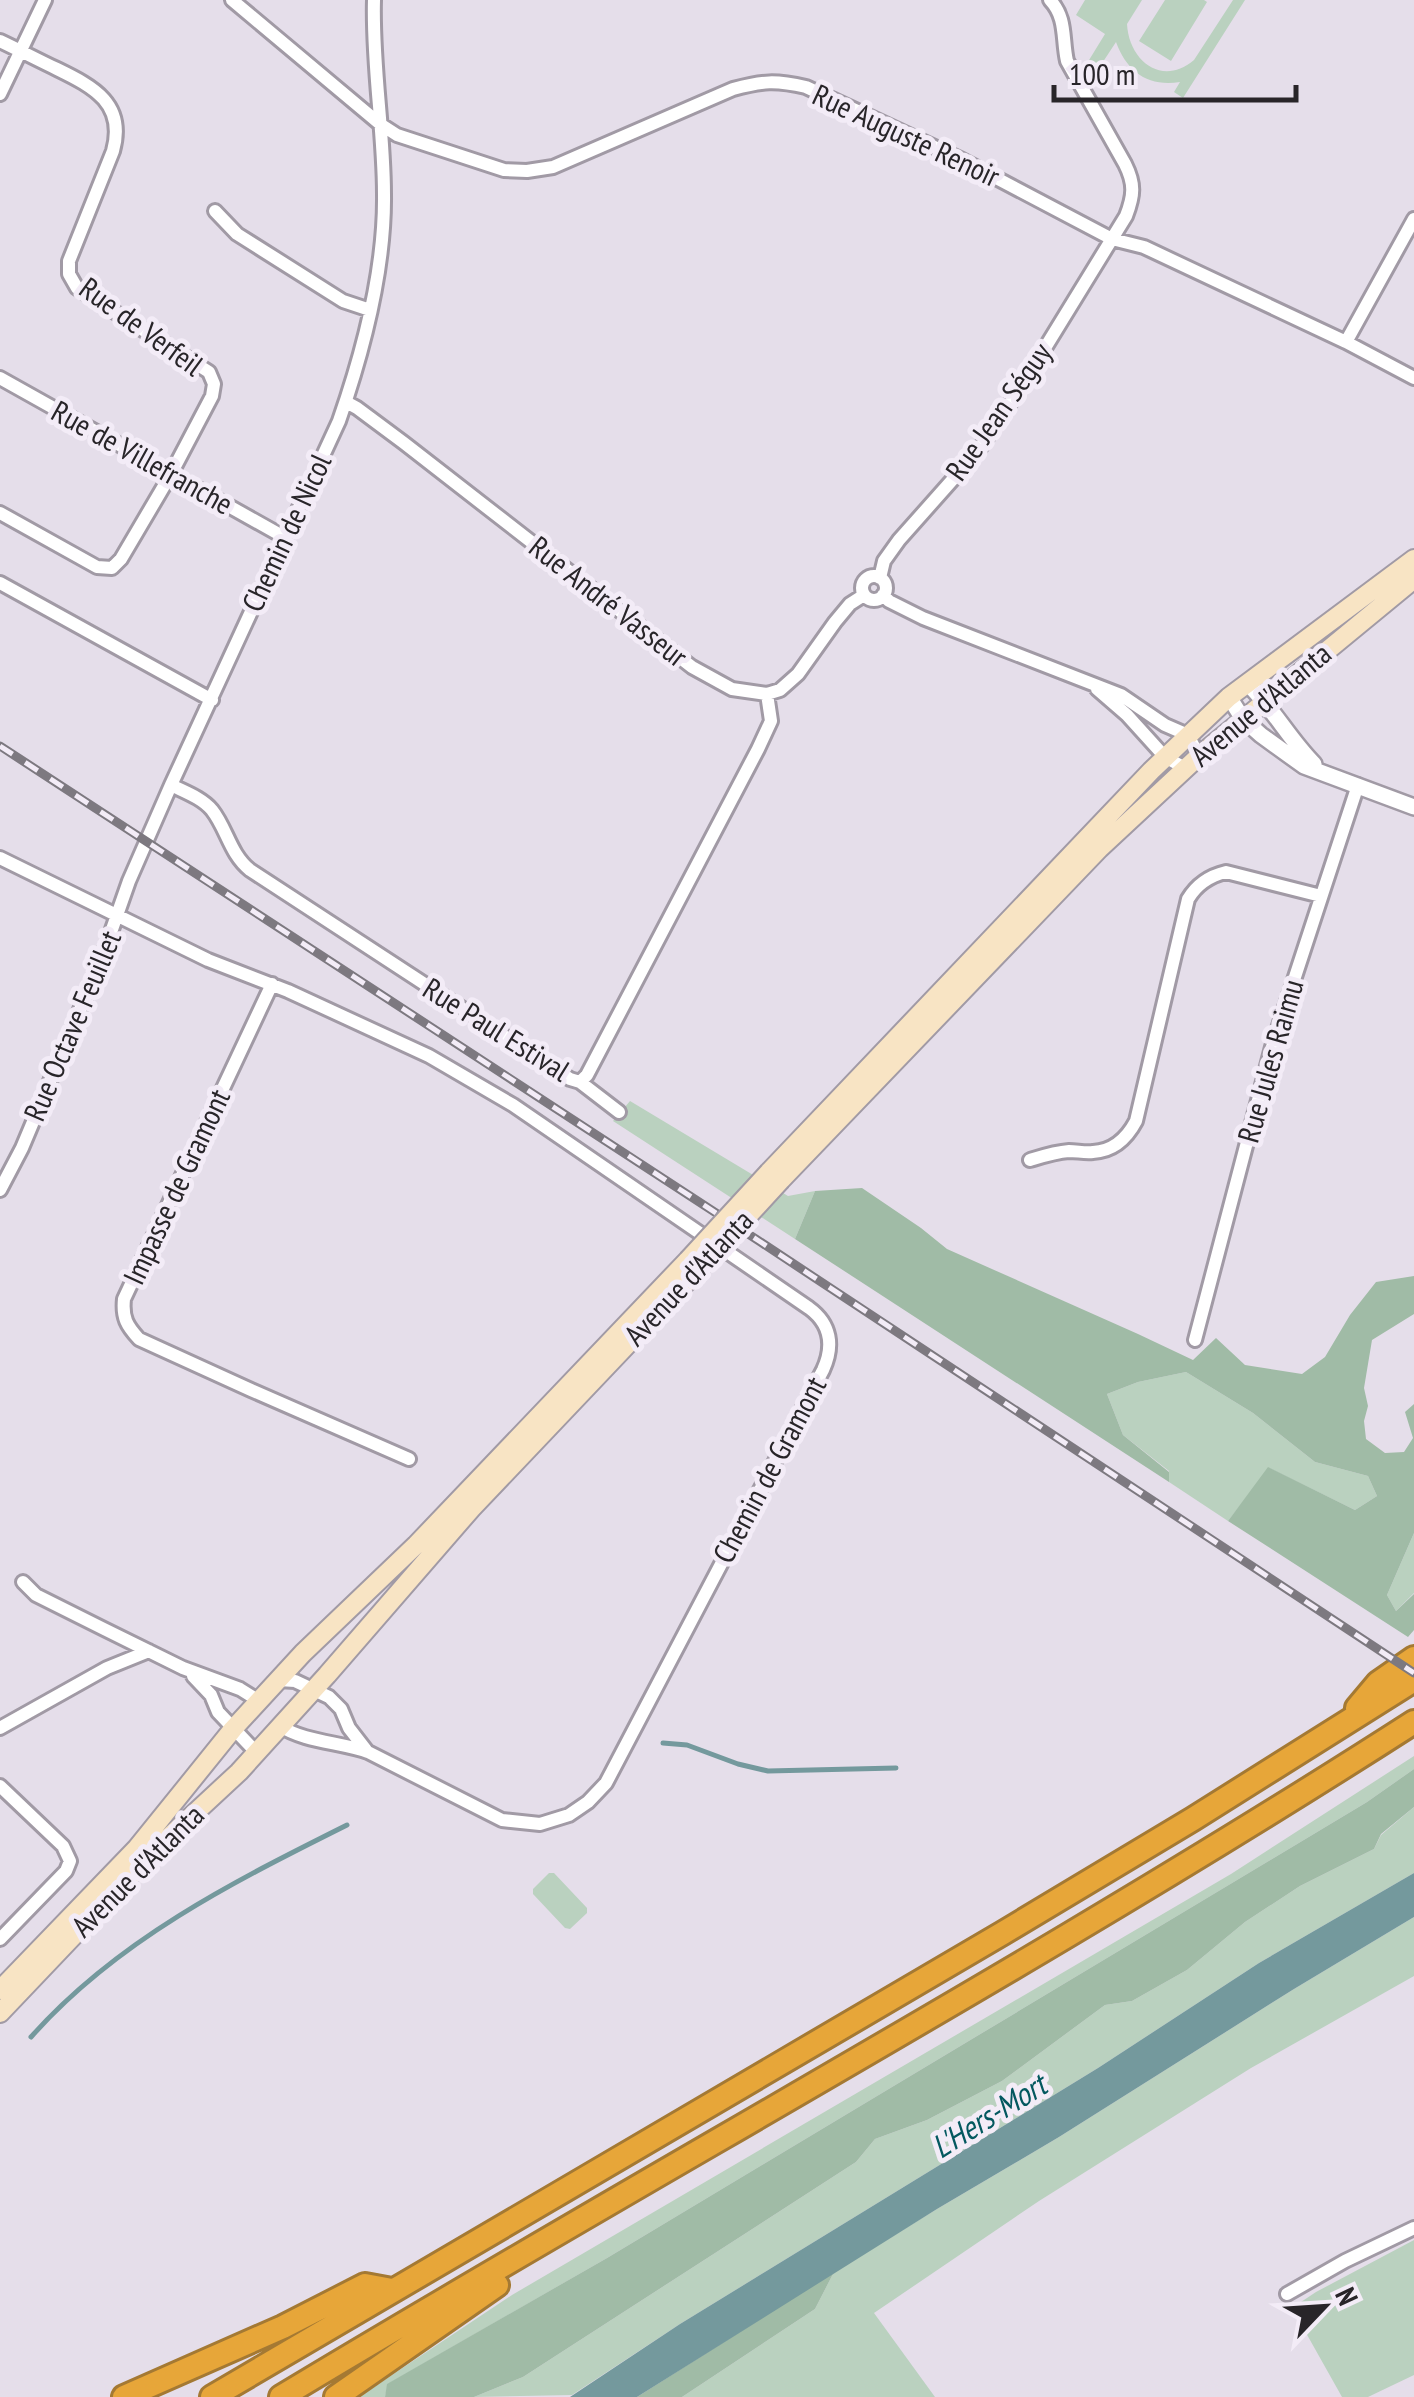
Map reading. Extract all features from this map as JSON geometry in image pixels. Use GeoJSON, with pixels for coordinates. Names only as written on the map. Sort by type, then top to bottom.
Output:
{"type":"FeatureCollection","features":[{"type":"Feature","properties":{"kind":"highway"},"geometry":{"type":"LineString","coordinates":[[1342,1727],[1378,1683],[1414,1658]]}},
{"type":"Feature","properties":{"kind":"highway"},"geometry":{"type":"LineString","coordinates":[[212,2397],[1003,1933],[1414,1680]]}},
{"type":"Feature","properties":{"kind":"highway"},"geometry":{"type":"LineString","coordinates":[[281,2397],[1068,1936],[1414,1722]]}},
{"type":"Feature","properties":{"kind":"highway"},"geometry":{"type":"LineString","coordinates":[[1349,1764],[1414,1730]]}},
{"type":"Feature","properties":{"kind":"highway"},"geometry":{"type":"LineString","coordinates":[[336,2397],[610,2205]]}},
{"type":"Feature","properties":{"kind":"highway"},"geometry":{"type":"LineString","coordinates":[[124,2397],[283,2327],[365,2285],[392,2290]]}},
{"type":"Feature","properties":{"kind":"main road","name":"Avenue d'Atlanta"},"geometry":{"type":"LineString","coordinates":[[0,2013],[156,1850],[257,1753],[694,1264],[1165,758],[1229,697],[1414,559]]}},
{"type":"Feature","properties":{"kind":"main road","name":"Avenue d'Atlanta"},"geometry":{"type":"LineString","coordinates":[[775,1176],[1098,849],[1192,762],[1414,579]]}},
{"type":"Feature","properties":{"kind":"main road","name":"Avenue d'Atlanta"},"geometry":{"type":"LineString","coordinates":[[0,1990],[137,1848],[233,1729],[279,1680],[694,1264]]}},
{"type":"Feature","properties":{"kind":"main road"},"geometry":{"type":"LineString","coordinates":[[259,1701],[280,1726]]}},
{"type":"Feature","properties":{"kind":"street"},"geometry":{"type":"LineString","coordinates":[[0,94],[45,0]]}},
{"type":"Feature","properties":{"kind":"street","name":"Rue Auguste Renoir"},"geometry":{"type":"LineString","coordinates":[[232,0],[397,135],[504,170],[553,167],[762,81],[806,87],[962,160],[1112,239],[1144,248],[1414,378]]}},
{"type":"Feature","properties":{"kind":"street","name":"Chemin de Nicol"},"geometry":{"type":"LineString","coordinates":[[118,916],[129,880],[171,785],[346,402],[370,310],[384,216],[374,0]]}},
{"type":"Feature","properties":{"kind":"street","name":"Rue Jean Séguy"},"geometry":{"type":"LineString","coordinates":[[880,578],[884,561],[899,540],[978,452],[1022,387],[1126,216],[1134,196],[1132,178],[1067,61],[1062,17],[1050,0]]}},
{"type":"Feature","properties":{"kind":"street"},"geometry":{"type":"LineString","coordinates":[[0,41],[20,51]]}},
{"type":"Feature","properties":{"kind":"street","name":"Rue de Verfeil"},"geometry":{"type":"LineString","coordinates":[[20,51],[92,86],[107,102],[114,118],[117,137],[113,151],[70,261],[69,274],[77,288],[208,372],[214,384],[212,396],[170,474]]}},
{"type":"Feature","properties":{"kind":"street"},"geometry":{"type":"LineString","coordinates":[[215,211],[238,234],[343,301],[370,310]]}},
{"type":"Feature","properties":{"kind":"street"},"geometry":{"type":"LineString","coordinates":[[1346,342],[1414,219]]}},
{"type":"Feature","properties":{"kind":"street","name":"Rue de Villefranche"},"geometry":{"type":"LineString","coordinates":[[0,378],[284,537]]}},
{"type":"Feature","properties":{"kind":"street","name":"Rue André Vasseur"},"geometry":{"type":"LineString","coordinates":[[346,402],[692,668],[732,689],[767,694]]}},
{"type":"Feature","properties":{"kind":"street"},"geometry":{"type":"LineString","coordinates":[[0,513],[97,567],[112,568],[122,559],[170,474]]}},
{"type":"Feature","properties":{"kind":"street"},"geometry":{"type":"LineString","coordinates":[[884,595],[874,600],[864,595],[865,580],[872,576],[880,578],[889,602],[923,618],[1087,681],[1121,695],[1165,725],[1188,735],[1192,762],[1165,758],[1126,715],[1087,681]]}},
{"type":"Feature","properties":{"kind":"street"},"geometry":{"type":"LineString","coordinates":[[0,584],[212,700]]}},
{"type":"Feature","properties":{"kind":"street"},"geometry":{"type":"LineString","coordinates":[[767,694],[780,690],[798,674],[834,622],[864,595]]}},
{"type":"Feature","properties":{"kind":"street"},"geometry":{"type":"LineString","coordinates":[[1247,684],[1266,701],[1291,740],[1321,770]]}},
{"type":"Feature","properties":{"kind":"street","name":"Rue Paul Estival"},"geometry":{"type":"LineString","coordinates":[[171,785],[209,806],[239,860],[250,870],[580,1082],[758,749],[771,721],[767,694]]}},
{"type":"Feature","properties":{"kind":"street"},"geometry":{"type":"LineString","coordinates":[[1229,697],[1244,718],[1304,766],[1414,807]]}},
{"type":"Feature","properties":{"kind":"street","name":"Rue Jules Raimu"},"geometry":{"type":"LineString","coordinates":[[1195,1340],[1272,1047],[1358,785]]}},
{"type":"Feature","properties":{"kind":"street"},"geometry":{"type":"LineString","coordinates":[[0,858],[118,916]]}},
{"type":"Feature","properties":{"kind":"street"},"geometry":{"type":"LineString","coordinates":[[1030,1160],[1072,1151],[1096,1152],[1129,1135],[1136,1121],[1188,899],[1194,889],[1226,872],[1321,896]]}},
{"type":"Feature","properties":{"kind":"street","name":"Chemin de Gramont"},"geometry":{"type":"LineString","coordinates":[[118,916],[208,960],[400,1041],[495,1093],[809,1308],[823,1321],[829,1336],[830,1353],[823,1370],[606,1783],[588,1802],[569,1815],[540,1824],[502,1820],[368,1752],[292,1734],[280,1726]]}},
{"type":"Feature","properties":{"kind":"street","name":"Rue Octave Feuillet"},"geometry":{"type":"LineString","coordinates":[[0,1190],[22,1148],[118,916]]}},
{"type":"Feature","properties":{"kind":"street","name":"Impasse de Gramont"},"geometry":{"type":"LineString","coordinates":[[272,984],[124,1299],[123,1313],[140,1339],[409,1459]]}},
{"type":"Feature","properties":{"kind":"street"},"geometry":{"type":"LineString","coordinates":[[580,1082],[619,1112]]}},
{"type":"Feature","properties":{"kind":"street"},"geometry":{"type":"LineString","coordinates":[[23,1582],[36,1595],[259,1701]]}},
{"type":"Feature","properties":{"kind":"street"},"geometry":{"type":"LineString","coordinates":[[0,1728],[107,1668],[149,1651]]}},
{"type":"Feature","properties":{"kind":"street"},"geometry":{"type":"LineString","coordinates":[[184,1668],[212,1695],[218,1712],[257,1753]]}},
{"type":"Feature","properties":{"kind":"street"},"geometry":{"type":"LineString","coordinates":[[279,1680],[329,1697],[368,1752]]}},
{"type":"Feature","properties":{"kind":"street"},"geometry":{"type":"LineString","coordinates":[[0,1786],[63,1846],[70,1861],[66,1871],[0,1940]]}},
{"type":"Feature","properties":{"kind":"street"},"geometry":{"type":"LineString","coordinates":[[1287,2294],[1344,2260],[1414,2228]]}},
{"type":"Feature","properties":{"kind":"shaded area"},"geometry":{"type":"Polygon","coordinates":[[[1085,0],[1142,0],[1127,24],[1129,37],[1149,66],[1170,71],[1194,60],[1233,0],[1245,0],[1183,98],[1174,92],[1180,82],[1158,82],[1140,75],[1126,62],[1116,42],[1097,71],[1086,65],[1105,34],[1076,15],[1085,0]]]}},
{"type":"Feature","properties":{"kind":"shaded area"},"geometry":{"type":"Polygon","coordinates":[[[1165,0],[1207,2],[1171,61],[1139,41],[1165,0]]]}},
{"type":"Feature","properties":{"kind":"shaded area"},"geometry":{"type":"Polygon","coordinates":[[[630,1101],[788,1196],[815,1191],[795,1239],[613,1121],[630,1101]]]}},
{"type":"Feature","properties":{"kind":"shaded area"},"geometry":{"type":"Polygon","coordinates":[[[862,1188],[947,1249],[1193,1360],[1216,1338],[1245,1365],[1302,1374],[1325,1357],[1376,1282],[1414,1276],[1414,1314],[1372,1340],[1364,1388],[1368,1406],[1364,1421],[1366,1439],[1385,1453],[1404,1452],[1413,1438],[1405,1412],[1414,1404],[1414,1533],[1387,1595],[1396,1611],[1414,1594],[1414,1630],[1408,1637],[1228,1521],[1268,1467],[1355,1510],[1377,1496],[1368,1476],[1315,1462],[1253,1413],[1186,1372],[1138,1382],[1107,1394],[1123,1435],[1169,1472],[1169,1482],[795,1239],[815,1191],[862,1188]]]}},
{"type":"Feature","properties":{"kind":"shaded area"},"geometry":{"type":"Polygon","coordinates":[[[1186,1372],[1253,1413],[1315,1462],[1368,1476],[1377,1496],[1355,1510],[1269,1468],[1228,1521],[1169,1482],[1169,1471],[1123,1435],[1107,1394],[1138,1382],[1186,1372]]]}},
{"type":"Feature","properties":{"kind":"shaded area"},"geometry":{"type":"Polygon","coordinates":[[[1414,1533],[1414,1593],[1396,1611],[1387,1595],[1414,1533]]]}},
{"type":"Feature","properties":{"kind":"shaded area"},"geometry":{"type":"Polygon","coordinates":[[[1414,1756],[1414,1769],[1367,1802],[607,2258],[388,2384],[385,2397],[359,2397],[512,2295],[1231,1874],[1414,1756]]]}},
{"type":"Feature","properties":{"kind":"shaded area"},"geometry":{"type":"Polygon","coordinates":[[[1414,1769],[1414,1807],[1381,1834],[1374,1849],[1300,1886],[1245,1922],[1187,1970],[1132,2001],[1105,2005],[1002,2081],[927,2120],[875,2139],[856,2162],[523,2377],[474,2397],[385,2397],[387,2384],[607,2258],[1367,1802],[1414,1769]]]}},
{"type":"Feature","properties":{"kind":"shaded area"},"geometry":{"type":"Polygon","coordinates":[[[1414,1807],[1414,1873],[1259,1963],[1098,2068],[680,2324],[572,2395],[474,2397],[523,2377],[856,2162],[875,2139],[927,2120],[1002,2081],[1105,2005],[1132,2001],[1187,1970],[1245,1922],[1300,1886],[1374,1849],[1381,1835],[1414,1807]]]}},
{"type":"Feature","properties":{"kind":"shaded area"},"geometry":{"type":"Polygon","coordinates":[[[549,1873],[554,1873],[587,1908],[587,1913],[570,1929],[533,1894],[533,1889],[549,1873]]]}},
{"type":"Feature","properties":{"kind":"shaded area"},"geometry":{"type":"Polygon","coordinates":[[[1414,1873],[1414,1917],[637,2397],[570,2397],[680,2324],[1098,2068],[1259,1963],[1414,1873]]]}},
{"type":"Feature","properties":{"kind":"shaded area"},"geometry":{"type":"Polygon","coordinates":[[[1414,1917],[1414,1976],[1251,2068],[1039,2201],[874,2313],[935,2397],[682,2397],[815,2309],[834,2272],[1414,1917]]]}},
{"type":"Feature","properties":{"kind":"shaded area"},"geometry":{"type":"Polygon","coordinates":[[[1414,2240],[1414,2375],[1368,2397],[1342,2397],[1292,2308],[1414,2240]]]}},
{"type":"Feature","properties":{"kind":"shaded area"},"geometry":{"type":"Polygon","coordinates":[[[834,2272],[815,2309],[682,2397],[637,2397],[834,2272]]]}},
{"type":"Feature","properties":{"kind":"waterway"},"geometry":{"type":"LineString","coordinates":[[663,1743],[687,1745],[768,1771],[896,1768]]}},
{"type":"Feature","properties":{"kind":"waterway"},"geometry":{"type":"LineString","coordinates":[[31,2037],[65,2002],[139,1942],[220,1892],[347,1825]]}},
{"type":"Feature","properties":{"kind":"railway"},"geometry":{"type":"LineString","coordinates":[[0,746],[1414,1673]]}},
{"type":"Feature","properties":{"kind":"water label","name":"L'Hers-Mort"},"geometry":{"type":"Point","coordinates":[989,2116]}}]}
